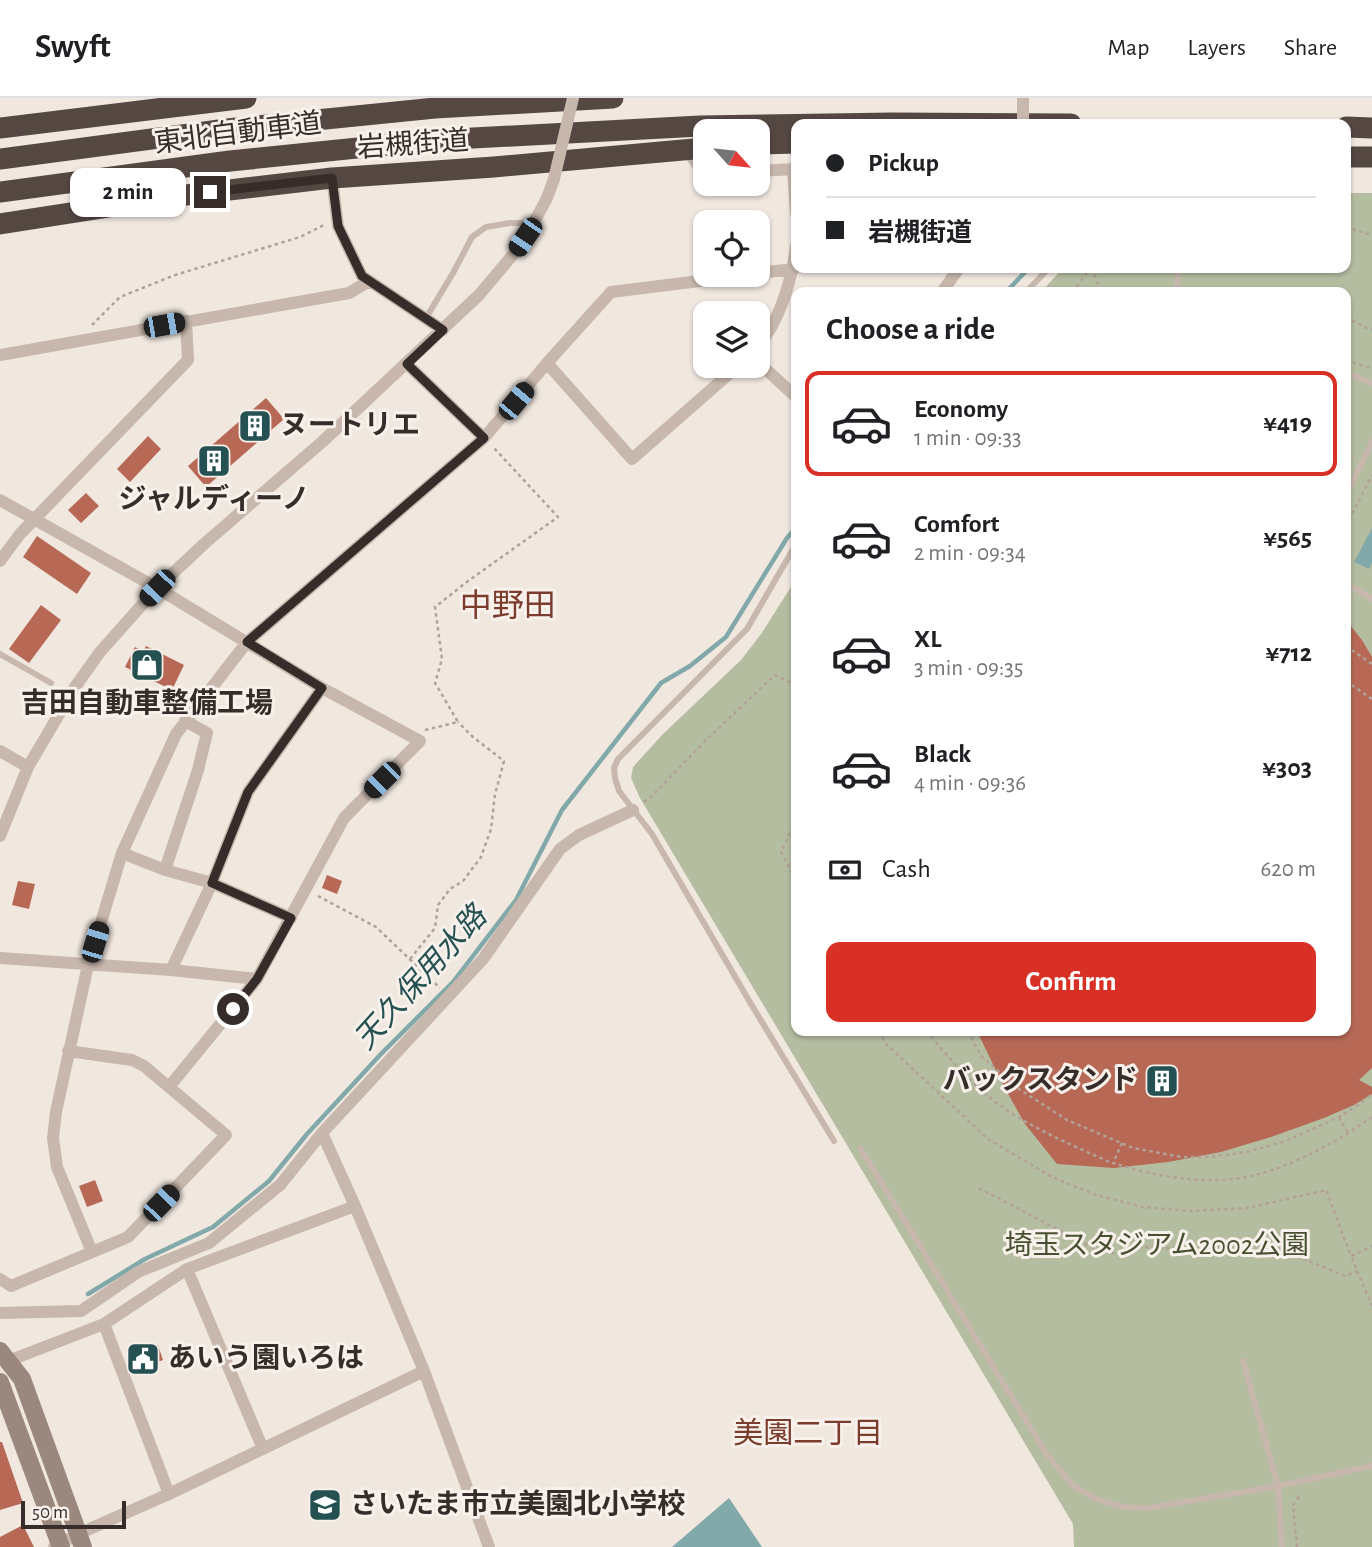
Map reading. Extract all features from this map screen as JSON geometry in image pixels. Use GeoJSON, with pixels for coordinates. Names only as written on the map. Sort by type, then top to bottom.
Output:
{"type":"FeatureCollection","features":[{"type":"Feature","properties":{"kind":"highway"},"geometry":{"type":"LineString","coordinates":[[0,128],[246,98]]}},
{"type":"Feature","properties":{"kind":"highway","name":"東北自動車道"},"geometry":{"type":"LineString","coordinates":[[0,159],[421,109],[614,98]]}},
{"type":"Feature","properties":{"kind":"highway","name":"東北自動車道"},"geometry":{"type":"LineString","coordinates":[[0,192],[230,161],[436,140],[791,123]]}},
{"type":"Feature","properties":{"kind":"highway"},"geometry":{"type":"LineString","coordinates":[[1351,127],[1372,128]]}},
{"type":"Feature","properties":{"kind":"highway"},"geometry":{"type":"LineString","coordinates":[[770,144],[791,143]]}},
{"type":"Feature","properties":{"kind":"highway","name":"岩槻街道"},"geometry":{"type":"LineString","coordinates":[[0,223],[186,195],[332,178],[693,149]]}},
{"type":"Feature","properties":{"kind":"highway"},"geometry":{"type":"LineString","coordinates":[[1351,157],[1372,158]]}},
{"type":"Feature","properties":{"kind":"street"},"geometry":{"type":"LineString","coordinates":[[0,836],[28,767],[75,687],[100,652],[157,588],[407,364],[479,295],[516,251],[547,198],[573,98]]}},
{"type":"Feature","properties":{"kind":"street"},"geometry":{"type":"LineString","coordinates":[[1023,98],[1023,119]]}},
{"type":"Feature","properties":{"kind":"street"},"geometry":{"type":"LineString","coordinates":[[770,170],[791,169]]}},
{"type":"Feature","properties":{"kind":"street"},"geometry":{"type":"LineString","coordinates":[[332,178],[338,226],[362,276],[443,330]]}},
{"type":"Feature","properties":{"kind":"street"},"geometry":{"type":"LineString","coordinates":[[770,272],[791,269]]}},
{"type":"Feature","properties":{"kind":"street"},"geometry":{"type":"LineString","coordinates":[[770,327],[793,273]]}},
{"type":"Feature","properties":{"kind":"street"},"geometry":{"type":"LineString","coordinates":[[0,355],[349,292],[369,281]]}},
{"type":"Feature","properties":{"kind":"street"},"geometry":{"type":"LineString","coordinates":[[92,1252],[57,1167],[53,1138],[56,1112],[88,964],[122,853],[176,734],[247,642],[484,438],[611,292],[693,282]]}},
{"type":"Feature","properties":{"kind":"street"},"geometry":{"type":"LineString","coordinates":[[0,561],[20,534],[188,360],[186,321]]}},
{"type":"Feature","properties":{"kind":"street"},"geometry":{"type":"LineString","coordinates":[[547,363],[632,460],[724,378]]}},
{"type":"Feature","properties":{"kind":"street"},"geometry":{"type":"LineString","coordinates":[[407,364],[484,438]]}},
{"type":"Feature","properties":{"kind":"street"},"geometry":{"type":"LineString","coordinates":[[770,373],[791,392]]}},
{"type":"Feature","properties":{"kind":"street"},"geometry":{"type":"LineString","coordinates":[[0,500],[157,588],[322,688],[420,741],[344,818],[257,979],[169,1087]]}},
{"type":"Feature","properties":{"kind":"street"},"geometry":{"type":"LineString","coordinates":[[171,970],[212,883],[248,792],[322,688]]}},
{"type":"Feature","properties":{"kind":"street"},"geometry":{"type":"LineString","coordinates":[[165,870],[198,770],[207,733],[185,722]]}},
{"type":"Feature","properties":{"kind":"street"},"geometry":{"type":"LineString","coordinates":[[0,751],[28,767]]}},
{"type":"Feature","properties":{"kind":"street"},"geometry":{"type":"LineString","coordinates":[[0,1313],[81,1311],[138,1272],[209,1243],[280,1185],[322,1133],[483,958],[560,849],[579,835],[633,810]]}},
{"type":"Feature","properties":{"kind":"street"},"geometry":{"type":"LineString","coordinates":[[122,853],[165,870],[212,883],[291,918]]}},
{"type":"Feature","properties":{"kind":"street"},"geometry":{"type":"LineString","coordinates":[[0,958],[257,979]]}},
{"type":"Feature","properties":{"kind":"street"},"geometry":{"type":"LineString","coordinates":[[0,1279],[11,1286],[128,1237],[226,1135],[144,1066],[132,1060],[68,1051]]}},
{"type":"Feature","properties":{"kind":"street"},"geometry":{"type":"LineString","coordinates":[[322,1133],[424,1371],[489,1547]]}},
{"type":"Feature","properties":{"kind":"street"},"geometry":{"type":"LineString","coordinates":[[81,1541],[22,1379],[4,1356],[104,1324],[187,1269],[355,1206]]}},
{"type":"Feature","properties":{"kind":"street"},"geometry":{"type":"LineString","coordinates":[[187,1269],[262,1449]]}},
{"type":"Feature","properties":{"kind":"street"},"geometry":{"type":"LineString","coordinates":[[104,1324],[169,1494]]}},
{"type":"Feature","properties":{"kind":"street"},"geometry":{"type":"LineString","coordinates":[[0,1381],[58,1546],[81,1541],[169,1494],[424,1371]]}},
{"type":"Feature","properties":{"kind":"lane"},"geometry":{"type":"LineString","coordinates":[[426,318],[472,237],[486,227],[534,223]]}},
{"type":"Feature","properties":{"kind":"lane"},"geometry":{"type":"LineString","coordinates":[[1031,287],[1044,273]]}},
{"type":"Feature","properties":{"kind":"lane"},"geometry":{"type":"LineString","coordinates":[[1351,375],[1372,383]]}},
{"type":"Feature","properties":{"kind":"lane"},"geometry":{"type":"LineString","coordinates":[[1351,484],[1372,442]]}},
{"type":"Feature","properties":{"kind":"lane"},"geometry":{"type":"LineString","coordinates":[[791,550],[747,629],[618,759],[614,768],[619,791],[652,834],[834,1141]]}},
{"type":"Feature","properties":{"kind":"lane"},"geometry":{"type":"LineString","coordinates":[[1351,587],[1372,599]]}},
{"type":"Feature","properties":{"kind":"lane"},"geometry":{"type":"LineString","coordinates":[[0,654],[51,683]]}},
{"type":"Feature","properties":{"kind":"lane"},"geometry":{"type":"LineString","coordinates":[[861,1149],[1048,1455],[1072,1484],[1093,1498],[1123,1507],[1148,1508],[1278,1486],[1372,1466]]}},
{"type":"Feature","properties":{"kind":"lane"},"geometry":{"type":"LineString","coordinates":[[1243,1362],[1278,1486],[1282,1547]]}},
{"type":"Feature","properties":{"kind":"path"},"geometry":{"type":"LineString","coordinates":[[75,342],[120,297],[175,275],[300,237],[337,217]]}},
{"type":"Feature","properties":{"kind":"path"},"geometry":{"type":"LineString","coordinates":[[1351,229],[1372,235]]}},
{"type":"Feature","properties":{"kind":"path"},"geometry":{"type":"LineString","coordinates":[[1076,287],[1088,273]]}},
{"type":"Feature","properties":{"kind":"path"},"geometry":{"type":"LineString","coordinates":[[1351,320],[1372,329]]}},
{"type":"Feature","properties":{"kind":"path"},"geometry":{"type":"LineString","coordinates":[[1351,362],[1372,369]]}},
{"type":"Feature","properties":{"kind":"path"},"geometry":{"type":"LineString","coordinates":[[410,959],[435,928],[438,905],[450,889],[463,881],[481,857],[491,829],[495,794],[504,761],[458,722],[435,683],[442,659],[435,607],[558,517],[484,438]]}},
{"type":"Feature","properties":{"kind":"path"},"geometry":{"type":"LineString","coordinates":[[1351,516],[1372,475]]}},
{"type":"Feature","properties":{"kind":"path"},"geometry":{"type":"LineString","coordinates":[[1351,649],[1372,664]]}},
{"type":"Feature","properties":{"kind":"path"},"geometry":{"type":"LineString","coordinates":[[633,810],[652,797],[705,741],[775,675],[791,683]]}},
{"type":"Feature","properties":{"kind":"path"},"geometry":{"type":"LineString","coordinates":[[1351,684],[1372,699]]}},
{"type":"Feature","properties":{"kind":"path"},"geometry":{"type":"LineString","coordinates":[[407,734],[458,722]]}},
{"type":"Feature","properties":{"kind":"path"},"geometry":{"type":"LineString","coordinates":[[791,831],[781,852],[791,871]]}},
{"type":"Feature","properties":{"kind":"path"},"geometry":{"type":"LineString","coordinates":[[306,889],[376,927],[448,997]]}},
{"type":"Feature","properties":{"kind":"path"},"geometry":{"type":"LineString","coordinates":[[882,1036],[886,1044],[988,1139],[1052,1177],[1096,1195],[1143,1207],[1191,1211],[1247,1208],[1326,1189],[1372,1307]]}},
{"type":"Feature","properties":{"kind":"path"},"geometry":{"type":"LineString","coordinates":[[931,1036],[946,1056],[1010,1112],[1076,1148],[1113,1163],[1159,1175],[1202,1180],[1240,1178],[1279,1167],[1326,1146],[1372,1118]]}},
{"type":"Feature","properties":{"kind":"path"},"geometry":{"type":"LineString","coordinates":[[971,1036],[981,1056],[1019,1089],[1067,1120],[1133,1148],[1182,1157],[1210,1157],[1247,1152],[1286,1141],[1339,1117],[1372,1094]]}},
{"type":"Feature","properties":{"kind":"path"},"geometry":{"type":"LineString","coordinates":[[1339,1117],[1348,1133]]}},
{"type":"Feature","properties":{"kind":"path"},"geometry":{"type":"LineString","coordinates":[[1113,1163],[1122,1143]]}},
{"type":"Feature","properties":{"kind":"path"},"geometry":{"type":"LineString","coordinates":[[979,1188],[1091,1247],[1113,1253],[1142,1247],[1189,1250],[1270,1245],[1345,1276],[1357,1271]]}},
{"type":"Feature","properties":{"kind":"path"},"geometry":{"type":"LineString","coordinates":[[1351,1256],[1372,1246]]}},
{"type":"Feature","properties":{"kind":"path"},"geometry":{"type":"LineString","coordinates":[[1297,1547],[1293,1505],[1300,1494]]}},
{"type":"Feature","properties":{"kind":"green space","name":"埼玉スタジアム2002公園"},"geometry":{"type":"Polygon","coordinates":[[[1351,193],[1372,193],[1372,1547],[1074,1547],[1073,1524],[640,798],[631,778],[633,767],[663,734],[741,660],[791,587],[791,1036],[1351,1036],[1351,287],[1046,287],[1058,273],[1351,273],[1351,193]]]}},
{"type":"Feature","properties":{"kind":"water"},"geometry":{"type":"Polygon","coordinates":[[[1372,528],[1372,563],[1369,569],[1354,562],[1372,528]]]}},
{"type":"Feature","properties":{"kind":"water"},"geometry":{"type":"Polygon","coordinates":[[[729,1498],[762,1547],[672,1547],[729,1498]]]}},
{"type":"Feature","properties":{"kind":"building"},"geometry":{"type":"Polygon","coordinates":[[[266,398],[284,419],[206,487],[188,466],[266,398]]]}},
{"type":"Feature","properties":{"kind":"building"},"geometry":{"type":"Polygon","coordinates":[[[148,436],[161,449],[130,482],[117,469],[148,436]]]}},
{"type":"Feature","properties":{"kind":"building"},"geometry":{"type":"Polygon","coordinates":[[[86,493],[99,506],[81,523],[68,510],[86,493]]]}},
{"type":"Feature","properties":{"kind":"building"},"geometry":{"type":"Polygon","coordinates":[[[37,536],[91,573],[77,594],[23,557],[37,536]]]}},
{"type":"Feature","properties":{"kind":"building"},"geometry":{"type":"Polygon","coordinates":[[[41,605],[61,620],[29,663],[9,649],[41,605]]]}},
{"type":"Feature","properties":{"kind":"building"},"geometry":{"type":"Polygon","coordinates":[[[1351,626],[1372,657],[1372,1068],[1359,1080],[1372,1087],[1372,1094],[1324,1118],[1221,1152],[1114,1168],[1057,1164],[1025,1124],[979,1036],[1351,1036],[1351,626]]]}},
{"type":"Feature","properties":{"kind":"building"},"geometry":{"type":"Polygon","coordinates":[[[146,646],[184,665],[172,690],[125,667],[135,647],[143,651],[146,646]]]}},
{"type":"Feature","properties":{"kind":"building"},"geometry":{"type":"Polygon","coordinates":[[[327,875],[342,881],[337,894],[322,888],[327,875]]]}},
{"type":"Feature","properties":{"kind":"building"},"geometry":{"type":"Polygon","coordinates":[[[18,881],[35,884],[29,909],[12,905],[18,881]]]}},
{"type":"Feature","properties":{"kind":"building"},"geometry":{"type":"Polygon","coordinates":[[[95,1180],[103,1201],[87,1207],[79,1186],[95,1180]]]}},
{"type":"Feature","properties":{"kind":"building"},"geometry":{"type":"Polygon","coordinates":[[[158,1345],[163,1360],[136,1370],[130,1355],[158,1345]]]}},
{"type":"Feature","properties":{"kind":"building"},"geometry":{"type":"Polygon","coordinates":[[[0,1442],[23,1503],[0,1510],[0,1442]]]}},
{"type":"Feature","properties":{"kind":"building"},"geometry":{"type":"Polygon","coordinates":[[[23,1525],[34,1547],[0,1547],[0,1537],[23,1525]]]}},
{"type":"Feature","properties":{"kind":"waterway","name":"天久保用水路"},"geometry":{"type":"LineString","coordinates":[[1011,287],[1024,273]]}},
{"type":"Feature","properties":{"kind":"waterway","name":"天久保用水路"},"geometry":{"type":"LineString","coordinates":[[88,1294],[145,1259],[213,1227],[269,1181],[307,1134],[453,982],[516,900],[562,810],[661,683],[690,666],[726,637],[791,534]]}},
{"type":"Feature","properties":{"kind":"place","name":"ヌートリエ"},"geometry":{"type":"Point","coordinates":[255,426]}},
{"type":"Feature","properties":{"kind":"place","name":"ジャルディーノ"},"geometry":{"type":"Point","coordinates":[214,461]}},
{"type":"Feature","properties":{"kind":"place","name":"吉田自動車整備工場"},"geometry":{"type":"Point","coordinates":[147,665]}},
{"type":"Feature","properties":{"kind":"place","name":"バックスタンド"},"geometry":{"type":"Point","coordinates":[1162,1081]}},
{"type":"Feature","properties":{"kind":"place","name":"あいう園いろは"},"geometry":{"type":"Point","coordinates":[143,1359]}},
{"type":"Feature","properties":{"kind":"place","name":"さいたま市立美園北小学校"},"geometry":{"type":"Point","coordinates":[325,1505]}},
{"type":"Feature","properties":{"kind":"district","name":"中野田"},"geometry":{"type":"Point","coordinates":[508,606]}},
{"type":"Feature","properties":{"kind":"district","name":"美園二丁目"},"geometry":{"type":"Point","coordinates":[808,1434]}},
{"type":"Feature","properties":{"kind":"route"},"geometry":{"type":"LineString","coordinates":[[210,192],[332,178],[338,226],[362,276],[443,330],[407,364],[484,438],[247,642],[322,688],[248,792],[212,883],[291,918],[257,979],[233,1009]]}}]}
